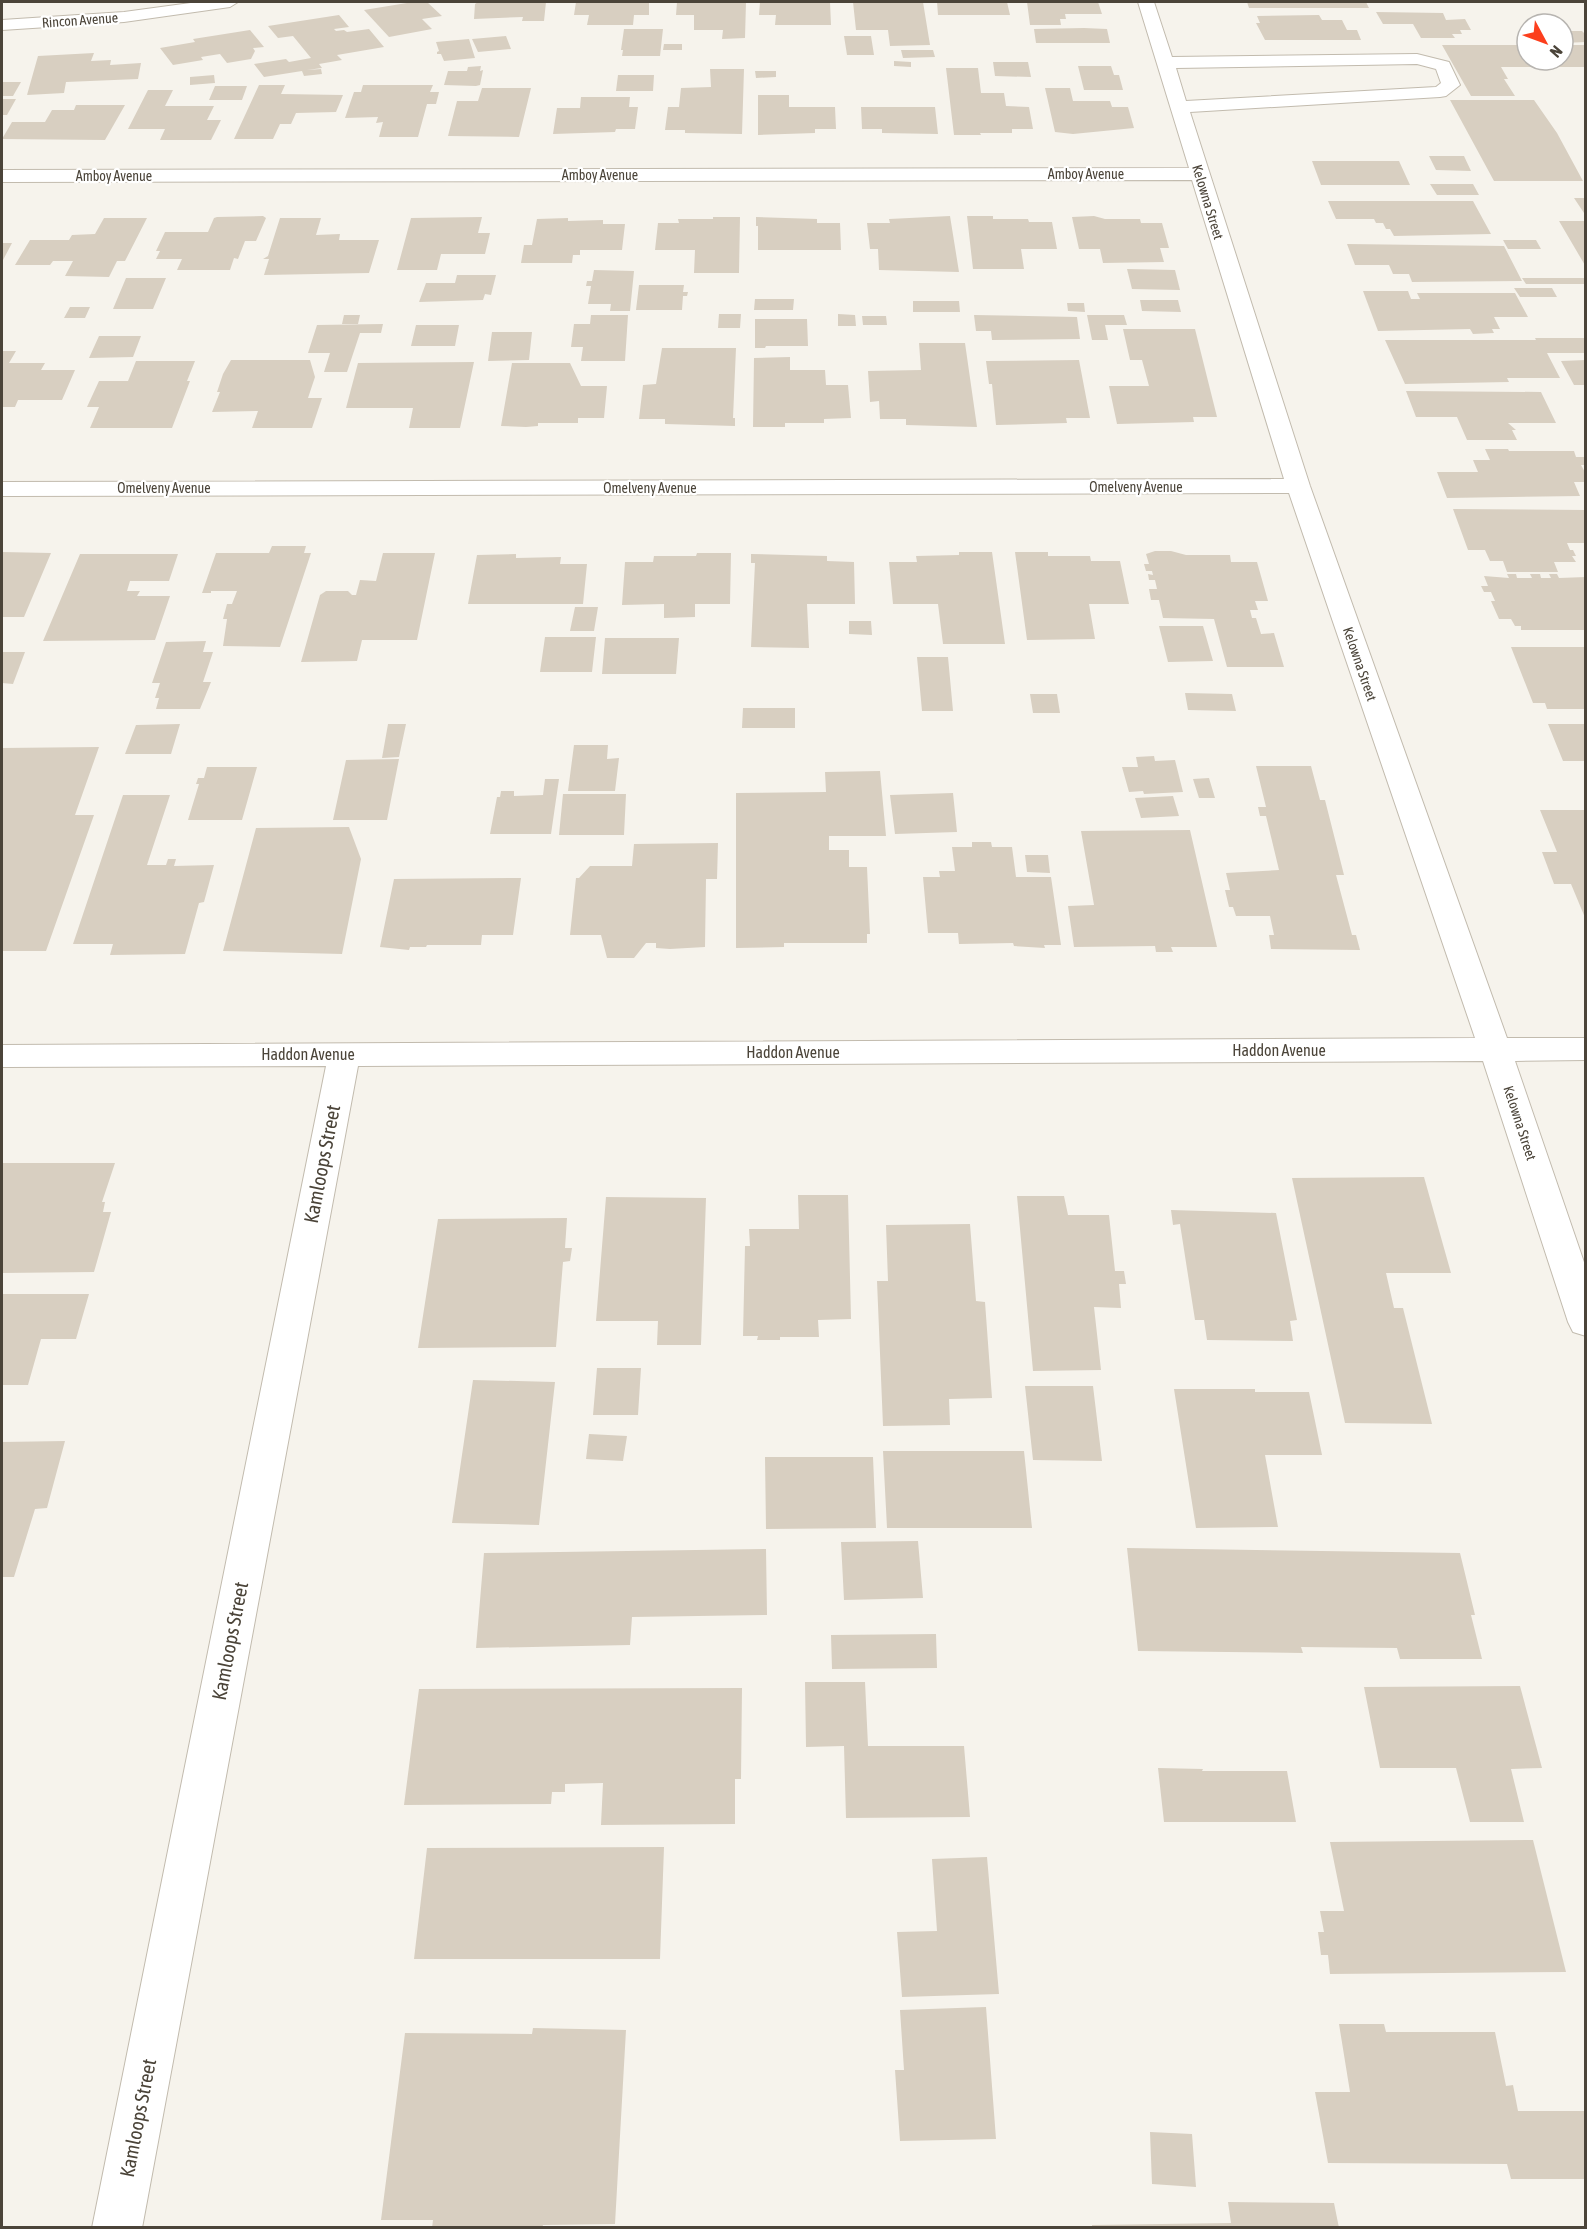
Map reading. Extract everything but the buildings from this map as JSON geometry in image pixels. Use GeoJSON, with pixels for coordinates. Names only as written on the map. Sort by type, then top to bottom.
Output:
{"type":"FeatureCollection","features":[{"type":"Feature","properties":{"kind":"street","name":"Rincon Avenue"},"geometry":{"type":"LineString","coordinates":[[2,25],[124,17],[230,2]]}},
{"type":"Feature","properties":{"kind":"street","name":"Kelowna Street"},"geometry":{"type":"LineString","coordinates":[[1146,2],[1198,174],[1298,486],[1495,1049],[1586,1323]]}},
{"type":"Feature","properties":{"kind":"street"},"geometry":{"type":"LineString","coordinates":[[1165,63],[1240,60],[1417,59],[1443,66],[1451,84],[1440,92],[1179,107]]}},
{"type":"Feature","properties":{"kind":"street","name":"Amboy Avenue"},"geometry":{"type":"LineString","coordinates":[[2,176],[1198,174]]}},
{"type":"Feature","properties":{"kind":"street","name":"Omelveny Avenue"},"geometry":{"type":"LineString","coordinates":[[2,489],[1298,486]]}},
{"type":"Feature","properties":{"kind":"street","name":"Haddon Avenue"},"geometry":{"type":"LineString","coordinates":[[2,1056],[1586,1049]]}},
{"type":"Feature","properties":{"kind":"street","name":"Kamloops Street"},"geometry":{"type":"LineString","coordinates":[[117,2228],[344,1054]]}}]}
